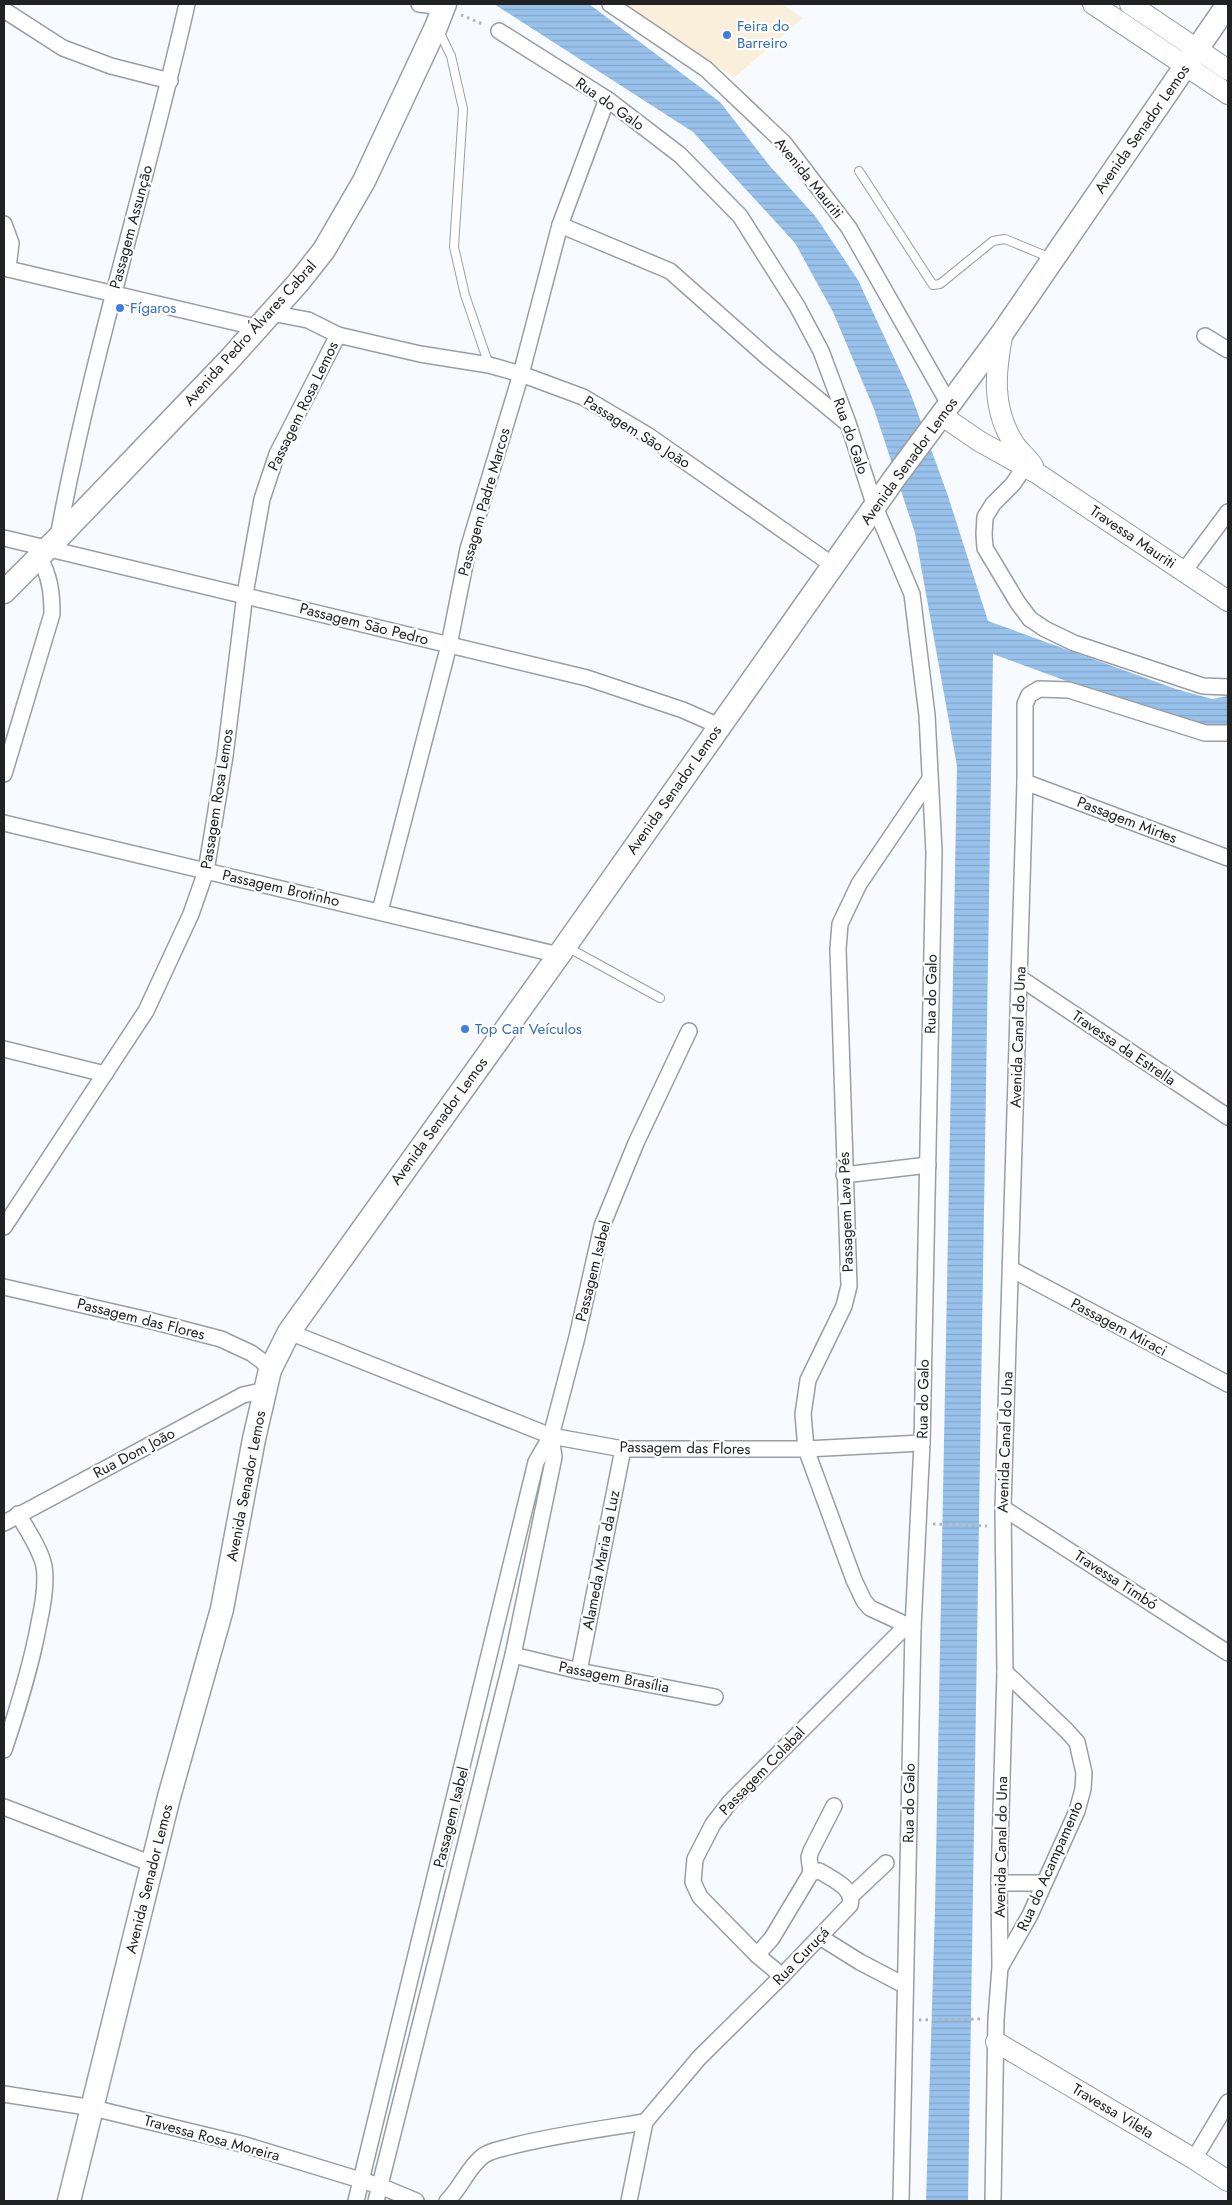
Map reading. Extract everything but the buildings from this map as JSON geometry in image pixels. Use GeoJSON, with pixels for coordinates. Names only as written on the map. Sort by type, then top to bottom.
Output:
{"type":"FeatureCollection","features":[{"type":"Feature","properties":{"kind":"main road","name":"Avenida Senador Lemos"},"geometry":{"type":"LineString","coordinates":[[69,2201],[152,1864],[222,1609],[254,1439],[268,1380],[289,1332],[562,950],[894,479],[1003,332],[1228,4]]}},
{"type":"Feature","properties":{"kind":"main road","name":"Avenida Pedro Álvares Cabral"},"geometry":{"type":"LineString","coordinates":[[4,592],[265,320],[298,283],[329,241],[364,181],[442,13]]}},
{"type":"Feature","properties":{"kind":"street","name":"Passagem Assunção"},"geometry":{"type":"LineString","coordinates":[[48,548],[72,461],[112,293],[170,81],[188,4]]}},
{"type":"Feature","properties":{"kind":"street"},"geometry":{"type":"LineString","coordinates":[[419,4],[442,13]]}},
{"type":"Feature","properties":{"kind":"street","name":"Avenida Mauriti"},"geometry":{"type":"LineString","coordinates":[[610,4],[706,69],[784,143],[849,228],[941,415]]}},
{"type":"Feature","properties":{"kind":"street"},"geometry":{"type":"LineString","coordinates":[[1092,4],[1191,58],[1228,70]]}},
{"type":"Feature","properties":{"kind":"street"},"geometry":{"type":"LineString","coordinates":[[1130,4],[1228,94]]}},
{"type":"Feature","properties":{"kind":"street"},"geometry":{"type":"LineString","coordinates":[[4,10],[63,48],[111,66],[170,81]]}},
{"type":"Feature","properties":{"kind":"street","name":"Rua do Galo"},"geometry":{"type":"LineString","coordinates":[[499,32],[607,99],[680,154],[740,216],[797,306],[817,344],[848,424],[875,508],[912,594],[927,715],[934,852],[922,1443],[910,1626],[901,2201]]}},
{"type":"Feature","properties":{"kind":"street","name":"Passagem Padre Marcos"},"geometry":{"type":"LineString","coordinates":[[380,911],[449,645],[468,550],[521,374],[560,225],[607,99]]}},
{"type":"Feature","properties":{"kind":"street"},"geometry":{"type":"LineString","coordinates":[[4,224],[12,246],[6,268]]}},
{"type":"Feature","properties":{"kind":"street"},"geometry":{"type":"LineString","coordinates":[[560,225],[670,271],[766,357],[848,424]]}},
{"type":"Feature","properties":{"kind":"street","name":"Passagem São João"},"geometry":{"type":"LineString","coordinates":[[6,268],[112,293],[265,320],[308,320],[338,334],[420,354],[489,365],[521,374],[583,397],[649,436],[834,566]]}},
{"type":"Feature","properties":{"kind":"street","name":"Travessa Mauriti"},"geometry":{"type":"LineString","coordinates":[[1003,332],[997,364],[996,387],[998,407],[1004,425],[1030,467]]}},
{"type":"Feature","properties":{"kind":"street","name":"Passagem Rosa Lemos"},"geometry":{"type":"LineString","coordinates":[[4,1227],[146,1011],[191,914],[206,871],[225,756],[245,594],[262,499],[280,447],[338,334]]}},
{"type":"Feature","properties":{"kind":"street"},"geometry":{"type":"LineString","coordinates":[[1205,336],[1228,350]]}},
{"type":"Feature","properties":{"kind":"street","name":"Travessa Mauriti"},"geometry":{"type":"LineString","coordinates":[[941,415],[979,441],[1030,467],[1228,601]]}},
{"type":"Feature","properties":{"kind":"street"},"geometry":{"type":"LineString","coordinates":[[1030,467],[993,504],[986,518],[984,534],[985,548],[1018,603],[1030,619],[1045,629],[1082,646],[1203,686],[1228,687]]}},
{"type":"Feature","properties":{"kind":"street"},"geometry":{"type":"LineString","coordinates":[[1184,571],[1228,512]]}},
{"type":"Feature","properties":{"kind":"street","name":"Passagem São Pedro"},"geometry":{"type":"LineString","coordinates":[[4,538],[245,594],[586,678],[673,707],[719,726]]}},
{"type":"Feature","properties":{"kind":"street"},"geometry":{"type":"LineString","coordinates":[[4,774],[52,614],[48,548]]}},
{"type":"Feature","properties":{"kind":"street","name":"Avenida Canal do Una"},"geometry":{"type":"LineString","coordinates":[[993,2201],[996,2019],[1000,1967],[999,1883],[1005,1672],[1003,1508],[1020,978],[1025,704],[1029,694],[1039,689],[1069,690],[1205,733],[1228,733]]}},
{"type":"Feature","properties":{"kind":"street","name":"Passagem Lava Pés"},"geometry":{"type":"LineString","coordinates":[[910,1626],[878,1612],[864,1601],[854,1580],[806,1449],[804,1414],[808,1380],[844,1306],[849,1286],[838,949],[840,924],[859,884],[930,779]]}},
{"type":"Feature","properties":{"kind":"street","name":"Passagem Mirtes"},"geometry":{"type":"LineString","coordinates":[[1025,782],[1228,858]]}},
{"type":"Feature","properties":{"kind":"street","name":"Passagem Brotinho"},"geometry":{"type":"LineString","coordinates":[[4,823],[380,911],[562,950]]}},
{"type":"Feature","properties":{"kind":"street","name":"Travessa da Estrella"},"geometry":{"type":"LineString","coordinates":[[1020,978],[1228,1117]]}},
{"type":"Feature","properties":{"kind":"street","name":"Passagem Isabel"},"geometry":{"type":"LineString","coordinates":[[356,2201],[536,1462],[551,1436],[577,1337],[602,1226],[636,1143],[689,1031]]}},
{"type":"Feature","properties":{"kind":"street"},"geometry":{"type":"LineString","coordinates":[[4,1049],[105,1074]]}},
{"type":"Feature","properties":{"kind":"street"},"geometry":{"type":"LineString","coordinates":[[844,1175],[928,1166]]}},
{"type":"Feature","properties":{"kind":"street","name":"Passagem Miraci"},"geometry":{"type":"LineString","coordinates":[[1011,1270],[1228,1384]]}},
{"type":"Feature","properties":{"kind":"street","name":"Passagem das Flores"},"geometry":{"type":"LineString","coordinates":[[4,1287],[221,1339],[250,1352],[262,1361],[268,1380]]}},
{"type":"Feature","properties":{"kind":"street","name":"Passagem das Flores"},"geometry":{"type":"LineString","coordinates":[[289,1332],[551,1436],[623,1449],[806,1449],[922,1443]]}},
{"type":"Feature","properties":{"kind":"street","name":"Rua Dom João"},"geometry":{"type":"LineString","coordinates":[[4,1523],[244,1395],[268,1380]]}},
{"type":"Feature","properties":{"kind":"street","name":"Passagem Isabel"},"geometry":{"type":"LineString","coordinates":[[376,2201],[513,1655],[554,1457],[551,1436]]}},
{"type":"Feature","properties":{"kind":"street","name":"Alameda Maria da Luz"},"geometry":{"type":"LineString","coordinates":[[580,1671],[623,1449]]}},
{"type":"Feature","properties":{"kind":"street","name":"Travessa Timbó"},"geometry":{"type":"LineString","coordinates":[[1003,1508],[1228,1653]]}},
{"type":"Feature","properties":{"kind":"street"},"geometry":{"type":"LineString","coordinates":[[4,1750],[34,1655],[45,1575],[41,1555],[18,1514]]}},
{"type":"Feature","properties":{"kind":"street","name":"Passagem Colabal"},"geometry":{"type":"LineString","coordinates":[[782,1976],[757,1955],[700,1897],[693,1882],[695,1859],[713,1824],[730,1802],[910,1626]]}},
{"type":"Feature","properties":{"kind":"street","name":"Passagem Brasília"},"geometry":{"type":"LineString","coordinates":[[513,1655],[580,1671],[715,1697]]}},
{"type":"Feature","properties":{"kind":"street","name":"Rua do Acampamento"},"geometry":{"type":"LineString","coordinates":[[1000,1967],[1030,1915],[1077,1811],[1083,1789],[1084,1773],[1077,1742],[1005,1672]]}},
{"type":"Feature","properties":{"kind":"street"},"geometry":{"type":"LineString","coordinates":[[757,1955],[775,1933],[811,1873],[810,1851],[834,1806]]}},
{"type":"Feature","properties":{"kind":"street"},"geometry":{"type":"LineString","coordinates":[[4,1807],[152,1864]]}},
{"type":"Feature","properties":{"kind":"street","name":"Rua Curuçá"},"geometry":{"type":"LineString","coordinates":[[629,2201],[645,2122],[699,2058],[820,1937],[850,1905],[851,1896],[886,1863]]}},
{"type":"Feature","properties":{"kind":"street"},"geometry":{"type":"LineString","coordinates":[[811,1873],[818,1871],[823,1873],[847,1890],[851,1896]]}},
{"type":"Feature","properties":{"kind":"street"},"geometry":{"type":"LineString","coordinates":[[999,1883],[1044,1883]]}},
{"type":"Feature","properties":{"kind":"street"},"geometry":{"type":"LineString","coordinates":[[820,1937],[860,1962],[904,1985]]}},
{"type":"Feature","properties":{"kind":"street","name":"Travessa Vileta"},"geometry":{"type":"LineString","coordinates":[[996,2042],[1194,2159],[1228,2182]]}},
{"type":"Feature","properties":{"kind":"street","name":"Travessa Rosa Moreira"},"geometry":{"type":"LineString","coordinates":[[4,2094],[93,2108],[242,2144],[380,2186],[416,2201]]}},
{"type":"Feature","properties":{"kind":"street"},"geometry":{"type":"LineString","coordinates":[[1194,2159],[1228,2102]]}},
{"type":"Feature","properties":{"kind":"street"},"geometry":{"type":"LineString","coordinates":[[447,2201],[456,2192],[483,2155],[492,2151],[541,2139],[645,2122]]}},
{"type":"Feature","properties":{"kind":"lane"},"geometry":{"type":"LineString","coordinates":[[442,13],[463,109],[454,247],[465,295],[489,365]]}},
{"type":"Feature","properties":{"kind":"lane"},"geometry":{"type":"LineString","coordinates":[[859,171],[933,285],[940,284],[1000,238],[1005,238],[1053,259]]}},
{"type":"Feature","properties":{"kind":"lane"},"geometry":{"type":"LineString","coordinates":[[562,950],[660,998]]}},
{"type":"Feature","properties":{"kind":"path"},"geometry":{"type":"LineString","coordinates":[[442,13],[499,32]]}},
{"type":"Feature","properties":{"kind":"path"},"geometry":{"type":"LineString","coordinates":[[918,1524],[1003,1526]]}},
{"type":"Feature","properties":{"kind":"path"},"geometry":{"type":"LineString","coordinates":[[903,2020],[996,2019]]}},
{"type":"Feature","properties":{"kind":"shaded area","name":"Feira do Barreiro"},"geometry":{"type":"Polygon","coordinates":[[[626,4],[781,4],[803,18],[734,78],[626,4]]]}},
{"type":"Feature","properties":{"kind":"water"},"geometry":{"type":"Polygon","coordinates":[[[494,4],[589,4],[720,102],[769,165],[816,217],[858,280],[910,392],[947,493],[988,621],[1176,689],[1212,699],[1228,696],[1228,725],[1218,727],[1192,722],[1099,693],[993,654],[968,2201],[926,2201],[935,1910],[957,766],[915,533],[874,409],[833,312],[795,243],[693,132],[494,4]]]}},
{"type":"Feature","properties":{"kind":"place","name":"Feira do Barreiro"},"geometry":{"type":"Point","coordinates":[727,35]}},
{"type":"Feature","properties":{"kind":"place","name":"Fígaros"},"geometry":{"type":"Point","coordinates":[120,308]}},
{"type":"Feature","properties":{"kind":"place","name":"Top Car Veículos"},"geometry":{"type":"Point","coordinates":[465,1029]}}]}
